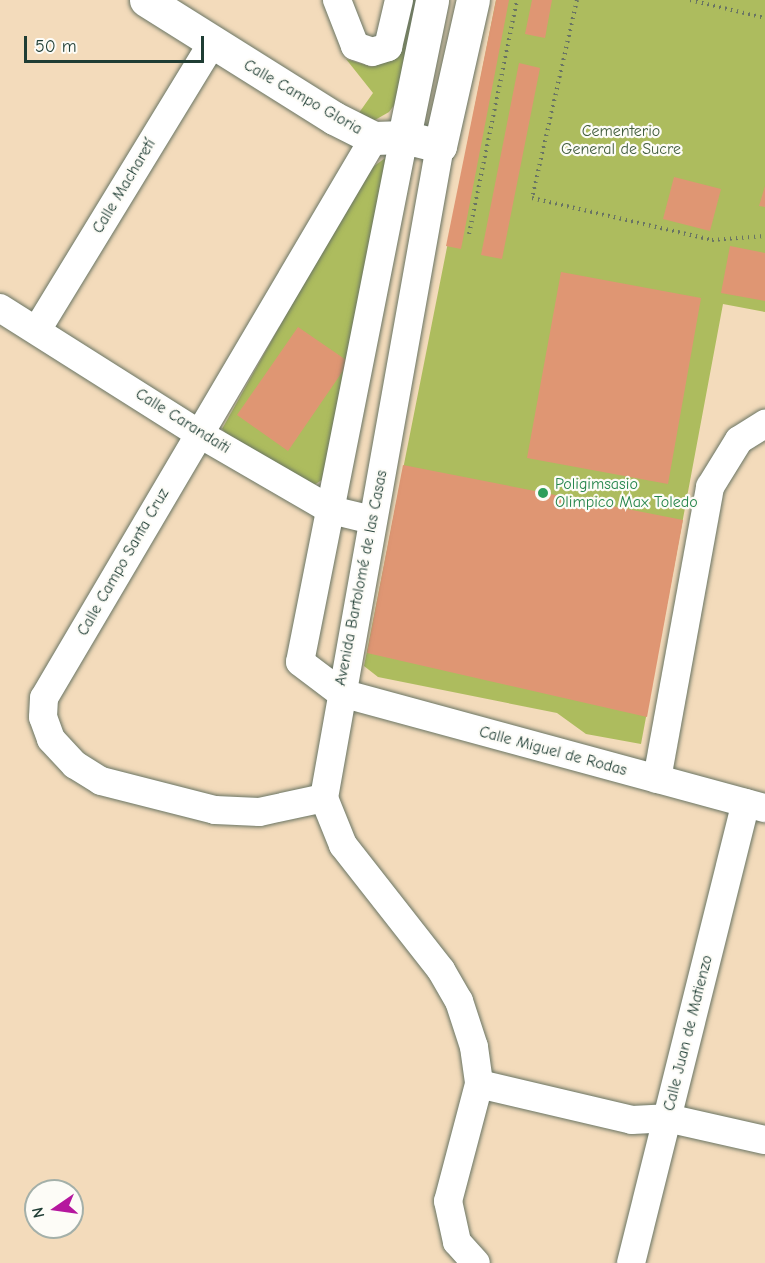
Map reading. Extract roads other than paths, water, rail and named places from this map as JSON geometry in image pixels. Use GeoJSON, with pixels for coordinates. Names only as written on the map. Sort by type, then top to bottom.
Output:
{"type":"FeatureCollection","features":[{"type":"Feature","properties":{"kind":"main road","name":"Calle Campo Gloria"},"geometry":{"type":"LineString","coordinates":[[146,0],[334,118],[389,138],[440,146]]}},
{"type":"Feature","properties":{"kind":"main road","name":"Avenida Bartolomé de las Casas"},"geometry":{"type":"LineString","coordinates":[[389,138],[432,0]]}},
{"type":"Feature","properties":{"kind":"main road","name":"Avenida Bartolomé de las Casas"},"geometry":{"type":"LineString","coordinates":[[440,146],[473,0]]}},
{"type":"Feature","properties":{"kind":"street"},"geometry":{"type":"LineString","coordinates":[[337,0],[355,46],[372,52],[388,47],[399,0]]}},
{"type":"Feature","properties":{"kind":"street","name":"Calle Macharetí"},"geometry":{"type":"LineString","coordinates":[[37,330],[212,43]]}},
{"type":"Feature","properties":{"kind":"street","name":"Calle Campo Santa Cruz"},"geometry":{"type":"LineString","coordinates":[[324,798],[259,812],[215,810],[101,781],[75,765],[51,739],[43,717],[44,698],[198,433],[389,138]]}},
{"type":"Feature","properties":{"kind":"street","name":"Avenida Bartolomé de las Casas"},"geometry":{"type":"LineString","coordinates":[[389,138],[331,510],[300,662],[341,693],[440,146]]}},
{"type":"Feature","properties":{"kind":"street","name":"Calle Carandaiti"},"geometry":{"type":"LineString","coordinates":[[0,308],[198,433],[331,510],[372,520]]}},
{"type":"Feature","properties":{"kind":"street"},"geometry":{"type":"LineString","coordinates":[[657,779],[710,487],[739,440],[765,424]]}},
{"type":"Feature","properties":{"kind":"street"},"geometry":{"type":"LineString","coordinates":[[341,693],[324,798],[343,846],[441,970],[459,1001],[474,1047],[479,1084],[448,1201],[457,1242],[476,1263]]}},
{"type":"Feature","properties":{"kind":"street","name":"Calle Miguel de Rodas"},"geometry":{"type":"LineString","coordinates":[[341,693],[756,805]]}},
{"type":"Feature","properties":{"kind":"street","name":"Calle Juan de Matienzo"},"geometry":{"type":"LineString","coordinates":[[631,1263],[667,1118],[756,805]]}},
{"type":"Feature","properties":{"kind":"street"},"geometry":{"type":"LineString","coordinates":[[479,1084],[632,1120],[667,1118],[765,1140]]}},
{"type":"Feature","properties":{"kind":"place","name":"Poligimsasio Olimpico Max Toledo"},"geometry":{"type":"Point","coordinates":[543,493]}},
{"type":"Feature","properties":{"kind":"park label","name":"Cementerio General de Sucre"},"geometry":{"type":"Point","coordinates":[621,140]}}]}
